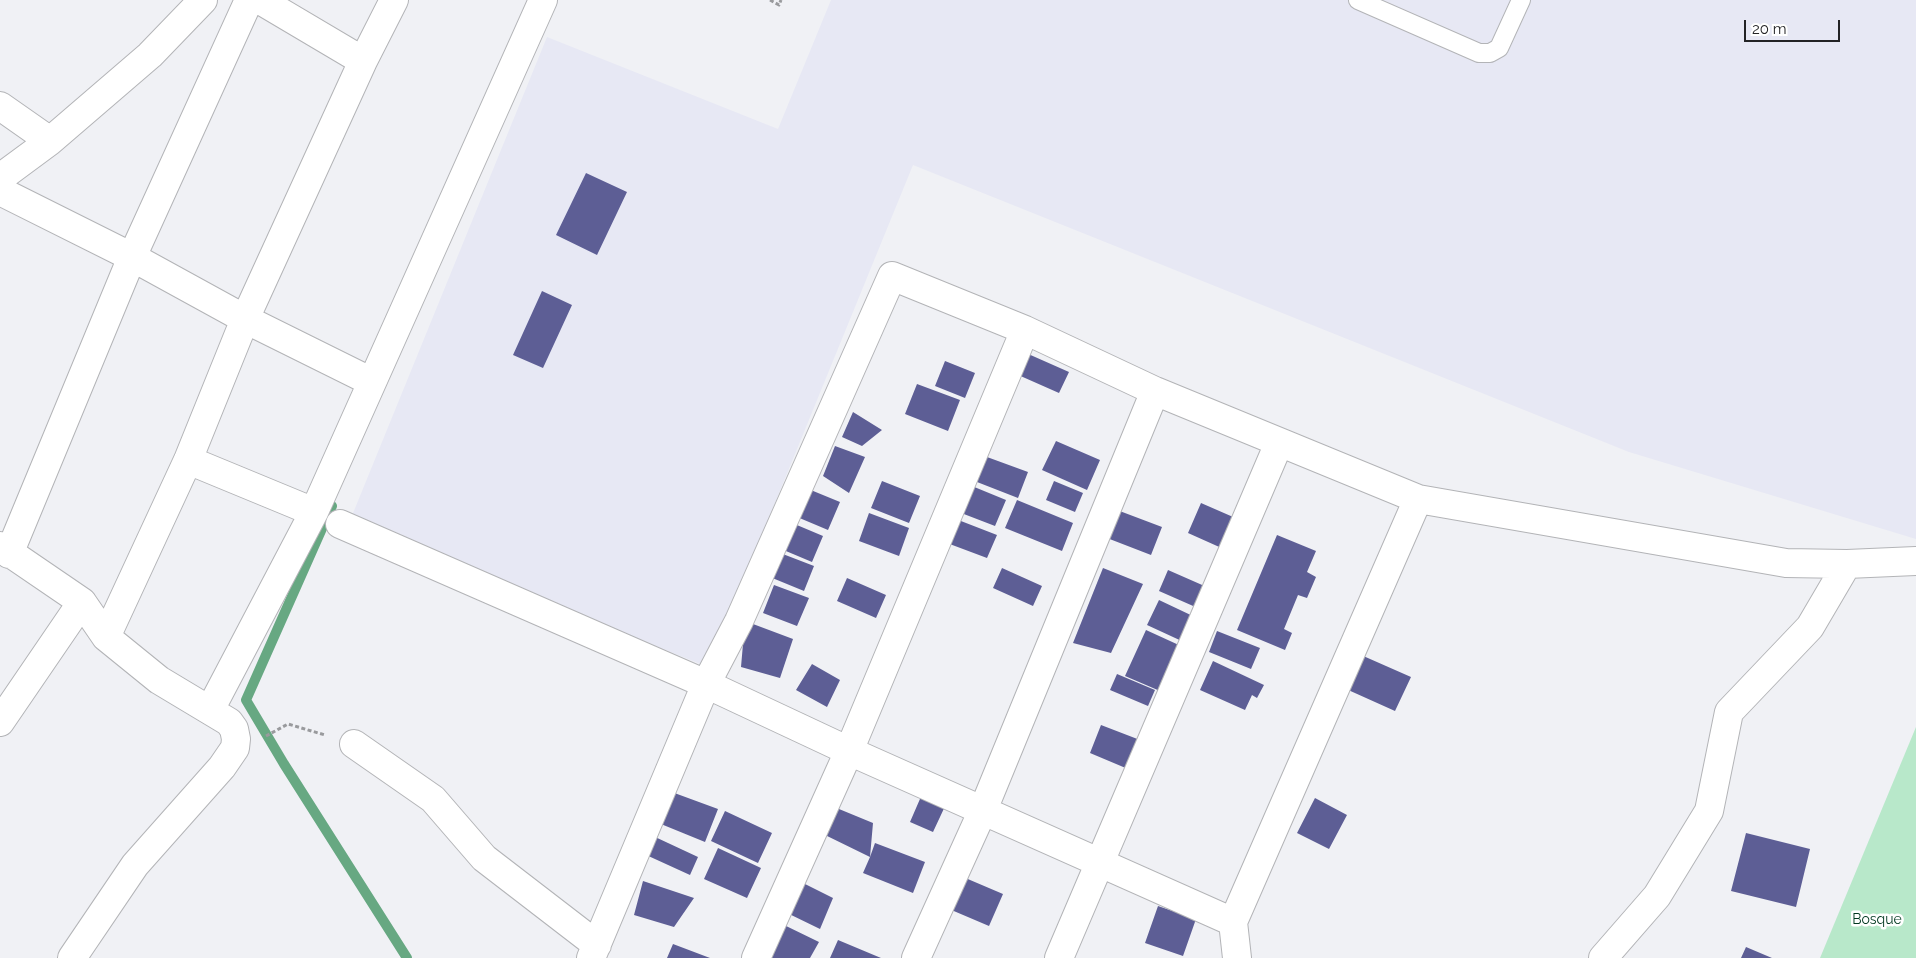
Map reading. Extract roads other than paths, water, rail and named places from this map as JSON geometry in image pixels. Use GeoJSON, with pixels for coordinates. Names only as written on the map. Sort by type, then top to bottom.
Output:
{"type":"FeatureCollection","features":[{"type":"Feature","properties":{"kind":"street"},"geometry":{"type":"LineString","coordinates":[[0,178],[50,141],[150,55],[203,0]]}},
{"type":"Feature","properties":{"kind":"street"},"geometry":{"type":"LineString","coordinates":[[72,958],[135,865],[222,767],[235,748],[236,740],[234,729],[229,722],[158,680],[106,637],[82,602],[5,550],[132,257],[249,0]]}},
{"type":"Feature","properties":{"kind":"street"},"geometry":{"type":"LineString","coordinates":[[106,637],[188,460],[245,319],[363,61],[394,0]]}},
{"type":"Feature","properties":{"kind":"street"},"geometry":{"type":"LineString","coordinates":[[210,710],[314,512],[543,0]]}},
{"type":"Feature","properties":{"kind":"street"},"geometry":{"type":"LineString","coordinates":[[275,4],[363,61]]}},
{"type":"Feature","properties":{"kind":"street"},"geometry":{"type":"LineString","coordinates":[[0,106],[50,141]]}},
{"type":"Feature","properties":{"kind":"street"},"geometry":{"type":"LineString","coordinates":[[0,191],[132,257],[245,319],[372,382]]}},
{"type":"Feature","properties":{"kind":"street"},"geometry":{"type":"LineString","coordinates":[[354,744],[433,799],[484,858],[594,952],[706,684],[739,621],[892,276],[1025,330],[1155,391],[1418,499],[1786,563],[1848,564],[1916,561]]}},
{"type":"Feature","properties":{"kind":"street"},"geometry":{"type":"LineString","coordinates":[[756,958],[849,751],[1025,330]]}},
{"type":"Feature","properties":{"kind":"street"},"geometry":{"type":"LineString","coordinates":[[916,958],[983,810],[1155,391]]}},
{"type":"Feature","properties":{"kind":"street"},"geometry":{"type":"LineString","coordinates":[[1059,958],[1279,443]]}},
{"type":"Feature","properties":{"kind":"street"},"geometry":{"type":"LineString","coordinates":[[188,460],[314,512]]}},
{"type":"Feature","properties":{"kind":"street"},"geometry":{"type":"LineString","coordinates":[[1237,958],[1233,922],[1418,499]]}},
{"type":"Feature","properties":{"kind":"street"},"geometry":{"type":"LineString","coordinates":[[340,524],[706,684],[849,751],[1233,922]]}},
{"type":"Feature","properties":{"kind":"street"},"geometry":{"type":"LineString","coordinates":[[1603,958],[1657,896],[1709,811],[1729,712],[1810,626],[1848,564]]}},
{"type":"Feature","properties":{"kind":"street"},"geometry":{"type":"LineString","coordinates":[[0,722],[82,602]]}},
{"type":"Feature","properties":{"kind":"lane"},"geometry":{"type":"LineString","coordinates":[[1358,0],[1479,53],[1490,53],[1499,48],[1521,0]]}},
{"type":"Feature","properties":{"kind":"waterway"},"geometry":{"type":"LineString","coordinates":[[332,506],[246,700],[284,764],[407,958]]}},
{"type":"Feature","properties":{"kind":"park label","name":"Bosque"},"geometry":{"type":"Point","coordinates":[1877,920]}}]}
